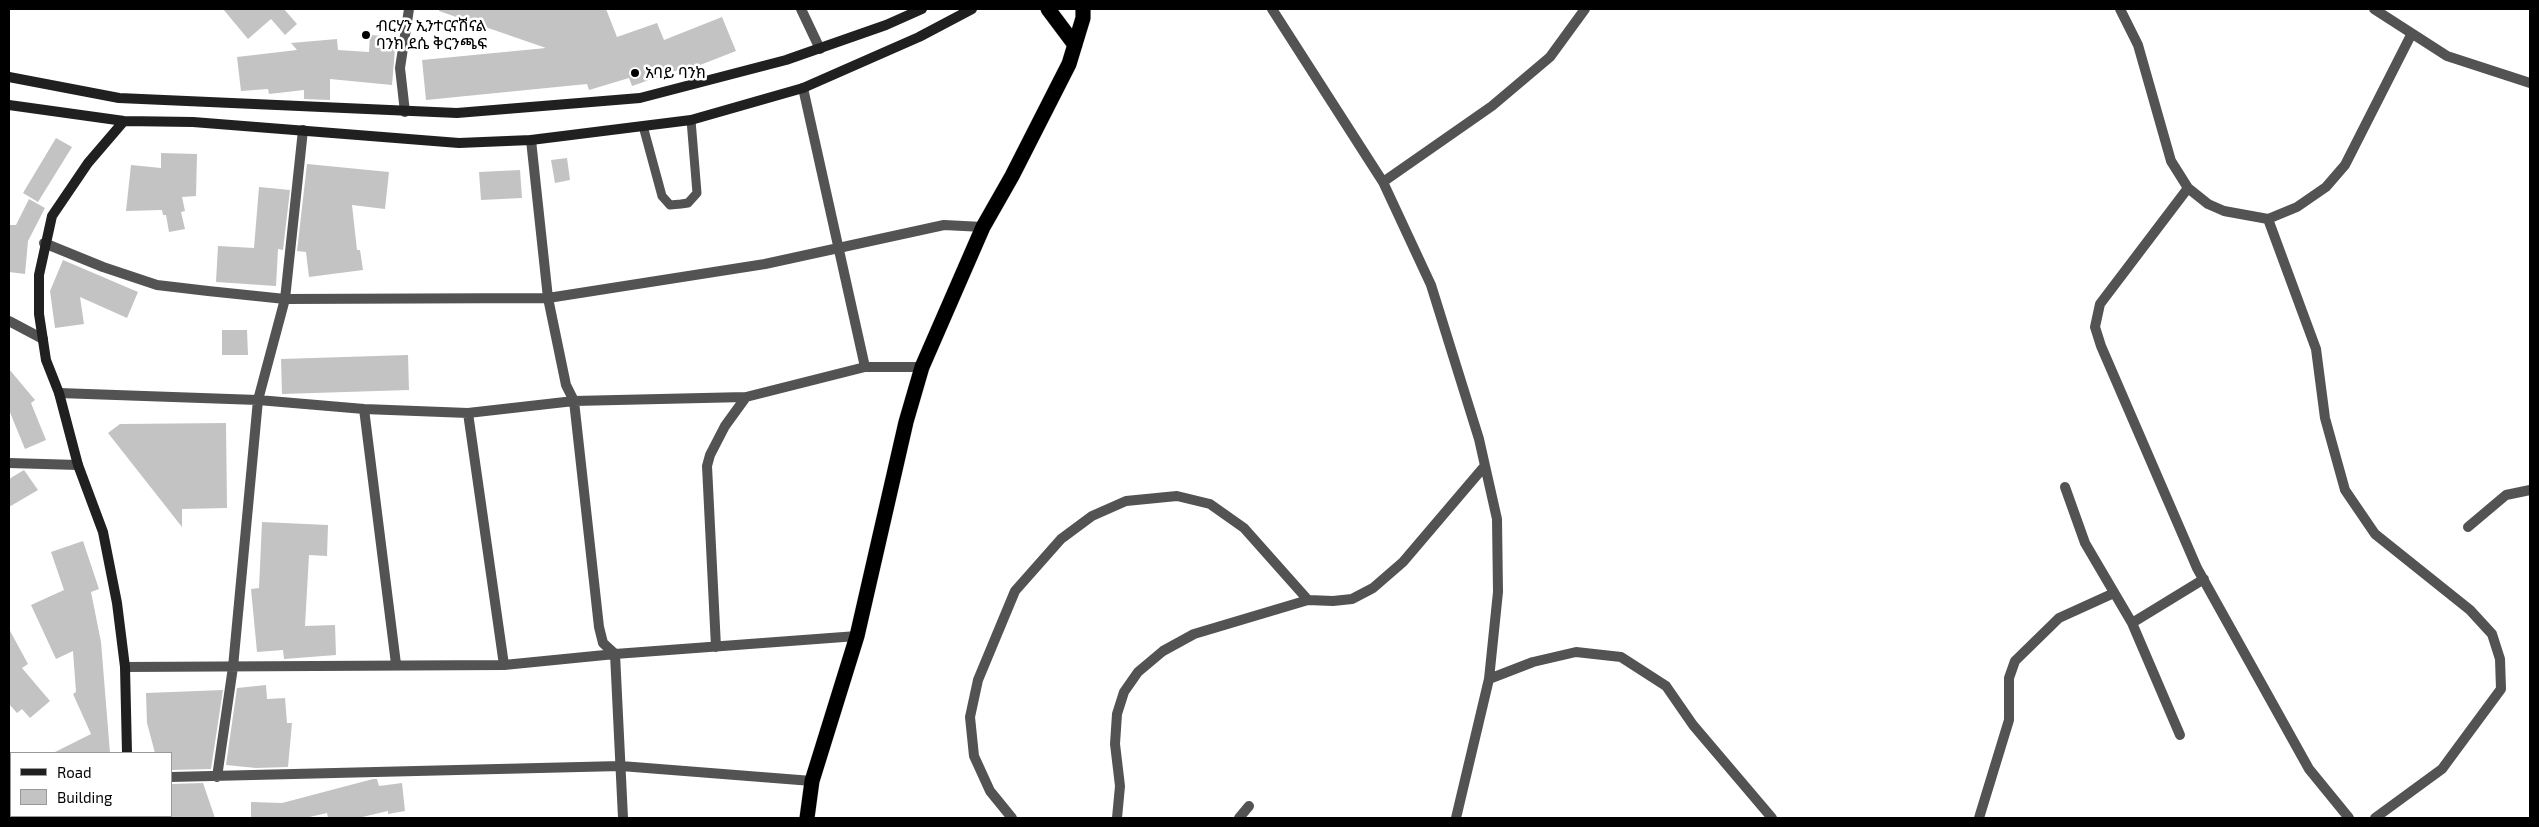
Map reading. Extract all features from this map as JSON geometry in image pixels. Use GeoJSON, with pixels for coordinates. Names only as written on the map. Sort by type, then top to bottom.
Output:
{"type":"FeatureCollection","features":[{"type":"Feature","properties":{"kind":"highway"},"geometry":{"type":"LineString","coordinates":[[1048,9],[1075,46]]}},
{"type":"Feature","properties":{"kind":"highway"},"geometry":{"type":"LineString","coordinates":[[806,818],[812,781],[857,636],[906,422],[922,367],[983,227],[1069,64],[1086,12]]}},
{"type":"Feature","properties":{"kind":"street"},"geometry":{"type":"LineString","coordinates":[[405,112],[400,68],[409,9]]}},
{"type":"Feature","properties":{"kind":"street"},"geometry":{"type":"LineString","coordinates":[[801,9],[820,49]]}},
{"type":"Feature","properties":{"kind":"street"},"geometry":{"type":"LineString","coordinates":[[9,77],[119,98],[303,104],[405,112],[457,113],[640,98],[786,60],[886,25],[922,9]]}},
{"type":"Feature","properties":{"kind":"street"},"geometry":{"type":"LineString","coordinates":[[9,105],[124,121],[193,122],[459,143],[531,140],[691,120],[803,88],[910,41],[972,9]]}},
{"type":"Feature","properties":{"kind":"street"},"geometry":{"type":"LineString","coordinates":[[1272,9],[1383,182],[1431,285],[1478,438],[1483,468],[1496,519],[1498,592],[1490,679],[1456,818]]}},
{"type":"Feature","properties":{"kind":"street"},"geometry":{"type":"LineString","coordinates":[[1383,182],[1492,106],[1550,57],[1585,9]]}},
{"type":"Feature","properties":{"kind":"street"},"geometry":{"type":"LineString","coordinates":[[2120,9],[2138,45],[2171,161],[2188,188],[2208,204],[2224,211],[2268,218],[2297,207],[2319,192],[2345,165],[2411,35]]}},
{"type":"Feature","properties":{"kind":"street"},"geometry":{"type":"LineString","coordinates":[[2374,9],[2411,35],[2447,56],[2530,83]]}},
{"type":"Feature","properties":{"kind":"street"},"geometry":{"type":"LineString","coordinates":[[803,88],[865,367]]}},
{"type":"Feature","properties":{"kind":"street"},"geometry":{"type":"LineString","coordinates":[[124,121],[88,163],[52,216],[44,242],[39,275],[39,314],[46,360],[59,393],[78,465],[103,532],[117,603],[125,667],[127,752]]}},
{"type":"Feature","properties":{"kind":"street"},"geometry":{"type":"LineString","coordinates":[[218,777],[233,667],[258,400],[285,299],[303,130]]}},
{"type":"Feature","properties":{"kind":"street"},"geometry":{"type":"LineString","coordinates":[[531,140],[548,298],[566,385],[574,401],[599,627],[602,643],[615,654],[623,818]]}},
{"type":"Feature","properties":{"kind":"street"},"geometry":{"type":"LineString","coordinates":[[2188,188],[2100,304],[2095,327],[2101,346],[2204,580],[2309,770],[2349,818]]}},
{"type":"Feature","properties":{"kind":"street"},"geometry":{"type":"LineString","coordinates":[[2268,218],[2316,349],[2326,418],[2345,490],[2375,534],[2470,610],[2492,634],[2500,659],[2501,688],[2442,769],[2375,818]]}},
{"type":"Feature","properties":{"kind":"street"},"geometry":{"type":"LineString","coordinates":[[44,242],[103,267],[157,285],[285,299],[548,298],[765,264],[944,225],[983,227]]}},
{"type":"Feature","properties":{"kind":"street"},"geometry":{"type":"LineString","coordinates":[[9,321],[43,339]]}},
{"type":"Feature","properties":{"kind":"street"},"geometry":{"type":"LineString","coordinates":[[59,393],[258,400],[364,409],[468,413],[574,401],[746,397],[865,367],[922,367]]}},
{"type":"Feature","properties":{"kind":"street"},"geometry":{"type":"LineString","coordinates":[[716,647],[707,466],[710,455],[725,426],[746,397]]}},
{"type":"Feature","properties":{"kind":"street"},"geometry":{"type":"LineString","coordinates":[[364,409],[396,664]]}},
{"type":"Feature","properties":{"kind":"street"},"geometry":{"type":"LineString","coordinates":[[468,413],[504,665]]}},
{"type":"Feature","properties":{"kind":"street"},"geometry":{"type":"LineString","coordinates":[[9,463],[78,465]]}},
{"type":"Feature","properties":{"kind":"street"},"geometry":{"type":"LineString","coordinates":[[1117,818],[1120,786],[1115,744],[1117,714],[1124,692],[1138,672],[1163,651],[1194,634],[1308,600],[1333,601],[1352,598],[1372,588],[1403,562],[1483,468]]}},
{"type":"Feature","properties":{"kind":"street"},"geometry":{"type":"LineString","coordinates":[[2065,487],[2085,543],[2132,623],[2180,735]]}},
{"type":"Feature","properties":{"kind":"street"},"geometry":{"type":"LineString","coordinates":[[2468,527],[2506,495],[2530,490]]}},
{"type":"Feature","properties":{"kind":"street"},"geometry":{"type":"LineString","coordinates":[[1012,818],[990,791],[974,756],[970,717],[978,680],[1015,591],[1061,539],[1092,516],[1126,502],[1177,496],[1210,504],[1244,528],[1308,600]]}},
{"type":"Feature","properties":{"kind":"street"},"geometry":{"type":"LineString","coordinates":[[2132,623],[2204,580]]}},
{"type":"Feature","properties":{"kind":"street"},"geometry":{"type":"LineString","coordinates":[[1978,818],[2009,720],[2009,678],[2015,661],[2059,618],[2114,593]]}},
{"type":"Feature","properties":{"kind":"street"},"geometry":{"type":"LineString","coordinates":[[125,667],[396,664],[504,665],[615,654],[857,636]]}},
{"type":"Feature","properties":{"kind":"street"},"geometry":{"type":"LineString","coordinates":[[1490,679],[1533,662],[1576,652],[1621,657],[1666,686],[1694,725],[1772,818]]}},
{"type":"Feature","properties":{"kind":"street"},"geometry":{"type":"LineString","coordinates":[[172,776],[218,777],[621,766],[812,781]]}},
{"type":"Feature","properties":{"kind":"street"},"geometry":{"type":"LineString","coordinates":[[1239,818],[1249,806]]}},
{"type":"Feature","properties":{"kind":"lane"},"geometry":{"type":"LineString","coordinates":[[643,126],[662,196],[670,205],[681,204],[688,203],[697,193],[691,120]]}},
{"type":"Feature","properties":{"kind":"building"},"geometry":{"type":"Polygon","coordinates":[[[223,9],[284,9],[297,24],[285,35],[271,19],[248,39],[223,9]]]}},
{"type":"Feature","properties":{"kind":"building"},"geometry":{"type":"Polygon","coordinates":[[[439,9],[606,9],[617,37],[657,23],[664,40],[722,17],[736,51],[682,72],[681,69],[632,86],[629,78],[589,90],[587,84],[426,100],[422,60],[546,48],[439,11],[439,9]]]}},
{"type":"Feature","properties":{"kind":"building"},"geometry":{"type":"Polygon","coordinates":[[[370,35],[396,37],[392,85],[330,79],[330,100],[304,99],[304,90],[269,94],[268,89],[241,91],[237,57],[297,50],[291,43],[337,39],[338,50],[369,52],[370,35]]]}},
{"type":"Feature","properties":{"kind":"building"},"geometry":{"type":"Polygon","coordinates":[[[56,138],[72,147],[38,202],[23,193],[56,138]]]}},
{"type":"Feature","properties":{"kind":"building"},"geometry":{"type":"Polygon","coordinates":[[[161,153],[197,154],[196,196],[182,197],[185,211],[181,212],[185,229],[169,232],[166,215],[163,215],[162,210],[126,211],[131,165],[161,168],[161,153]]]}},
{"type":"Feature","properties":{"kind":"building"},"geometry":{"type":"Polygon","coordinates":[[[567,158],[570,180],[555,183],[551,160],[567,158]]]}},
{"type":"Feature","properties":{"kind":"building"},"geometry":{"type":"Polygon","coordinates":[[[307,164],[389,172],[385,209],[352,205],[357,250],[360,250],[363,270],[309,277],[306,252],[297,251],[307,164]]]}},
{"type":"Feature","properties":{"kind":"building"},"geometry":{"type":"Polygon","coordinates":[[[520,170],[522,198],[481,200],[479,172],[520,170]]]}},
{"type":"Feature","properties":{"kind":"building"},"geometry":{"type":"Polygon","coordinates":[[[259,187],[290,190],[283,250],[278,249],[276,286],[216,282],[218,246],[254,248],[259,187]]]}},
{"type":"Feature","properties":{"kind":"building"},"geometry":{"type":"Polygon","coordinates":[[[29,199],[45,208],[28,241],[25,274],[9,272],[9,225],[16,225],[29,199]]]}},
{"type":"Feature","properties":{"kind":"building"},"geometry":{"type":"Polygon","coordinates":[[[63,260],[138,292],[127,318],[80,297],[84,324],[55,328],[50,291],[63,260]]]}},
{"type":"Feature","properties":{"kind":"building"},"geometry":{"type":"Polygon","coordinates":[[[222,330],[247,330],[248,355],[222,355],[222,330]]]}},
{"type":"Feature","properties":{"kind":"building"},"geometry":{"type":"Polygon","coordinates":[[[408,355],[409,390],[282,394],[281,359],[408,355]]]}},
{"type":"Feature","properties":{"kind":"building"},"geometry":{"type":"Polygon","coordinates":[[[9,369],[35,400],[31,403],[46,440],[25,449],[9,410],[9,369]]]}},
{"type":"Feature","properties":{"kind":"building"},"geometry":{"type":"Polygon","coordinates":[[[226,423],[227,508],[182,509],[182,527],[108,433],[120,424],[226,423]]]}},
{"type":"Feature","properties":{"kind":"building"},"geometry":{"type":"Polygon","coordinates":[[[24,470],[38,490],[9,507],[9,479],[24,470]]]}},
{"type":"Feature","properties":{"kind":"building"},"geometry":{"type":"Polygon","coordinates":[[[262,522],[328,525],[327,556],[309,555],[305,626],[335,625],[336,655],[284,659],[283,650],[257,652],[251,589],[259,588],[262,522]]]}},
{"type":"Feature","properties":{"kind":"building"},"geometry":{"type":"Polygon","coordinates":[[[83,541],[99,589],[91,592],[101,642],[110,752],[55,752],[91,734],[73,694],[76,692],[73,651],[56,659],[31,605],[64,590],[51,552],[83,541]]]}},
{"type":"Feature","properties":{"kind":"building"},"geometry":{"type":"Polygon","coordinates":[[[9,629],[28,664],[22,668],[50,701],[30,718],[22,709],[17,713],[9,704],[9,629]]]}},
{"type":"Feature","properties":{"kind":"building"},"geometry":{"type":"Polygon","coordinates":[[[266,685],[267,699],[285,698],[287,723],[292,723],[288,767],[256,768],[226,765],[237,688],[266,685]]]}},
{"type":"Feature","properties":{"kind":"building"},"geometry":{"type":"Polygon","coordinates":[[[223,690],[211,769],[172,770],[172,752],[155,752],[147,723],[146,693],[223,690]]]}},
{"type":"Feature","properties":{"kind":"building"},"geometry":{"type":"Polygon","coordinates":[[[377,779],[379,786],[402,783],[405,811],[388,814],[388,811],[358,818],[328,818],[327,813],[305,818],[251,818],[251,802],[282,803],[377,779]]]}},
{"type":"Feature","properties":{"kind":"building"},"geometry":{"type":"Polygon","coordinates":[[[203,783],[215,818],[171,818],[172,784],[203,783]]]}},
{"type":"Feature","properties":{"kind":"place","name":"ብርሃን ኢንተርናሽናል ባንክ ደሴ ቅርንጫፍ"},"geometry":{"type":"Point","coordinates":[366,35]}},
{"type":"Feature","properties":{"kind":"place","name":"አባይ ባንክ"},"geometry":{"type":"Point","coordinates":[635,73]}}]}
